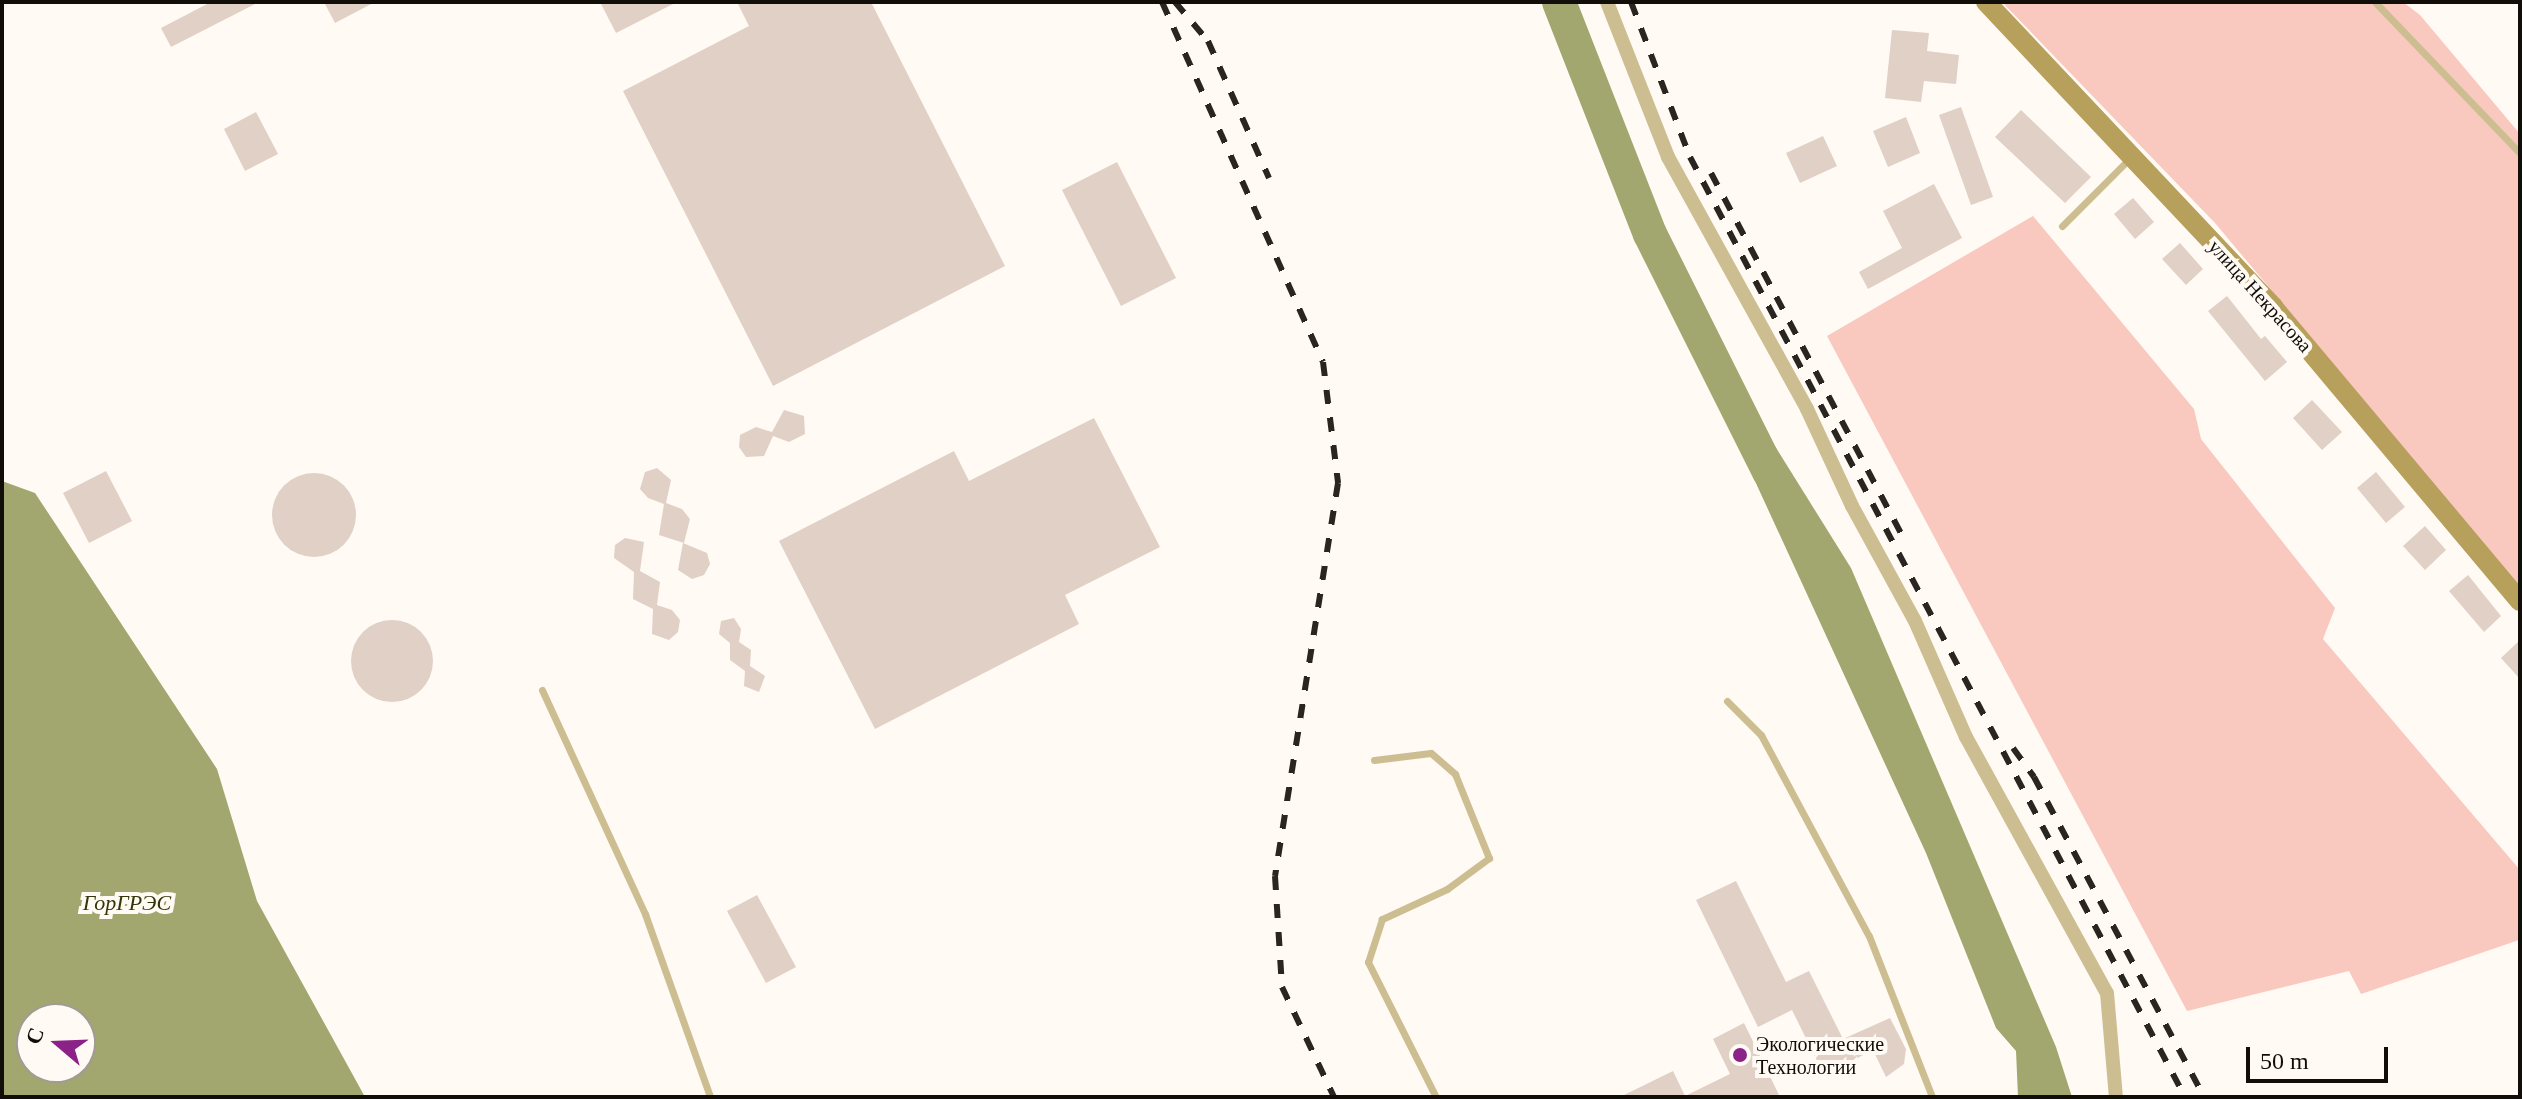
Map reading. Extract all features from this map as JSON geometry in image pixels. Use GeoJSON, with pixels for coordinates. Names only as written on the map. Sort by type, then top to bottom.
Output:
{"type":"FeatureCollection","features":[{"type":"Feature","properties":{"kind":"street"},"geometry":{"type":"LineString","coordinates":[[1607,2],[1668,157],[1807,409],[1852,506],[1915,621],[1966,737],[2107,993],[2116,1097]]}},
{"type":"Feature","properties":{"kind":"street","name":"улица Некрасова"},"geometry":{"type":"LineString","coordinates":[[1986,2],[2273,307],[2520,601]]}},
{"type":"Feature","properties":{"kind":"lane"},"geometry":{"type":"LineString","coordinates":[[2375,2],[2520,153]]}},
{"type":"Feature","properties":{"kind":"lane"},"geometry":{"type":"LineString","coordinates":[[2062,226],[2131,156]]}},
{"type":"Feature","properties":{"kind":"lane"},"geometry":{"type":"LineString","coordinates":[[542,690],[645,914],[710,1097]]}},
{"type":"Feature","properties":{"kind":"lane"},"geometry":{"type":"LineString","coordinates":[[1727,701],[1761,735],[1855,909],[1932,1097]]}},
{"type":"Feature","properties":{"kind":"lane"},"geometry":{"type":"LineString","coordinates":[[1374,760],[1431,753],[1455,774],[1489,858],[1447,889],[1382,919],[1368,962],[1436,1097]]}},
{"type":"Feature","properties":{"kind":"shaded area"},"geometry":{"type":"Polygon","coordinates":[[[2002,2],[2403,2],[2420,15],[2520,134],[2520,587],[2215,223],[2002,2]]]}},
{"type":"Feature","properties":{"kind":"shaded area"},"geometry":{"type":"Polygon","coordinates":[[[2033,216],[2194,409],[2201,439],[2335,608],[2323,639],[2520,870],[2519,940],[2361,994],[2349,971],[2187,1011],[1827,336],[2033,216]]]}},
{"type":"Feature","properties":{"kind":"water"},"geometry":{"type":"Polygon","coordinates":[[[1763,427],[1851,568],[2056,1047],[2072,1097],[2018,1097],[2016,1051],[1996,1028],[1926,853],[1743,455],[1740,434],[1763,427]]]}},
{"type":"Feature","properties":{"kind":"water","name":"ГорГРЭС"},"geometry":{"type":"Polygon","coordinates":[[[2,481],[35,493],[217,769],[257,901],[365,1097],[2,1097],[2,481]]]}},
{"type":"Feature","properties":{"kind":"building"},"geometry":{"type":"Polygon","coordinates":[[[211,2],[259,2],[171,47],[161,28],[211,2]]]}},
{"type":"Feature","properties":{"kind":"building"},"geometry":{"type":"Polygon","coordinates":[[[324,2],[375,2],[335,23],[324,2]]]}},
{"type":"Feature","properties":{"kind":"building"},"geometry":{"type":"Polygon","coordinates":[[[600,2],[677,2],[616,33],[600,2]]]}},
{"type":"Feature","properties":{"kind":"building"},"geometry":{"type":"Polygon","coordinates":[[[737,2],[871,2],[1005,266],[773,386],[623,91],[749,26],[737,2]]]}},
{"type":"Feature","properties":{"kind":"building"},"geometry":{"type":"Polygon","coordinates":[[[1892,30],[1929,33],[1927,51],[1959,55],[1956,84],[1924,81],[1921,102],[1885,98],[1892,30]]]}},
{"type":"Feature","properties":{"kind":"building"},"geometry":{"type":"Polygon","coordinates":[[[1961,107],[1993,197],[1971,205],[1939,115],[1961,107]]]}},
{"type":"Feature","properties":{"kind":"building"},"geometry":{"type":"Polygon","coordinates":[[[2021,110],[2091,177],[2065,203],[1995,137],[2021,110]]]}},
{"type":"Feature","properties":{"kind":"building"},"geometry":{"type":"Polygon","coordinates":[[[256,112],[278,154],[245,171],[224,129],[256,112]]]}},
{"type":"Feature","properties":{"kind":"building"},"geometry":{"type":"Polygon","coordinates":[[[1906,117],[1920,153],[1888,167],[1873,131],[1906,117]]]}},
{"type":"Feature","properties":{"kind":"building"},"geometry":{"type":"Polygon","coordinates":[[[1823,136],[1837,166],[1800,183],[1786,153],[1823,136]]]}},
{"type":"Feature","properties":{"kind":"building"},"geometry":{"type":"Polygon","coordinates":[[[1117,162],[1176,278],[1121,306],[1062,190],[1117,162]]]}},
{"type":"Feature","properties":{"kind":"building"},"geometry":{"type":"Polygon","coordinates":[[[1934,184],[1962,238],[1868,289],[1859,272],[1902,248],[1883,211],[1934,184]]]}},
{"type":"Feature","properties":{"kind":"building"},"geometry":{"type":"Polygon","coordinates":[[[2133,198],[2154,222],[2135,239],[2114,214],[2133,198]]]}},
{"type":"Feature","properties":{"kind":"building"},"geometry":{"type":"Polygon","coordinates":[[[2180,243],[2203,269],[2186,285],[2162,259],[2180,243]]]}},
{"type":"Feature","properties":{"kind":"building"},"geometry":{"type":"Polygon","coordinates":[[[2227,296],[2261,339],[2265,336],[2287,362],[2265,381],[2208,311],[2227,296]]]}},
{"type":"Feature","properties":{"kind":"building"},"geometry":{"type":"Polygon","coordinates":[[[2312,400],[2342,432],[2322,450],[2293,418],[2312,400]]]}},
{"type":"Feature","properties":{"kind":"building"},"geometry":{"type":"Polygon","coordinates":[[[784,410],[804,416],[805,434],[789,442],[773,436],[764,456],[746,457],[739,447],[740,435],[756,427],[772,432],[784,410]]]}},
{"type":"Feature","properties":{"kind":"building"},"geometry":{"type":"Polygon","coordinates":[[[1094,418],[1160,547],[1065,595],[1079,624],[875,729],[779,541],[954,451],[969,481],[1094,418]]]}},
{"type":"Feature","properties":{"kind":"building"},"geometry":{"type":"Polygon","coordinates":[[[657,468],[671,480],[666,503],[682,509],[690,519],[684,543],[659,535],[664,504],[648,498],[640,489],[645,472],[657,468]]]}},
{"type":"Feature","properties":{"kind":"building"},"geometry":{"type":"Polygon","coordinates":[[[106,471],[132,521],[89,543],[63,493],[106,471]]]}},
{"type":"Feature","properties":{"kind":"building"},"geometry":{"type":"Polygon","coordinates":[[[2376,472],[2405,507],[2386,523],[2357,488],[2376,472]]]}},
{"type":"Feature","properties":{"kind":"building"},"geometry":{"type":"Polygon","coordinates":[[[306,473],[322,473],[338,480],[349,491],[356,515],[353,531],[344,545],[322,557],[306,557],[290,550],[279,539],[272,523],[272,507],[279,491],[290,480],[306,473]]]}},
{"type":"Feature","properties":{"kind":"building"},"geometry":{"type":"Polygon","coordinates":[[[2425,526],[2446,550],[2425,570],[2403,546],[2425,526]]]}},
{"type":"Feature","properties":{"kind":"building"},"geometry":{"type":"Polygon","coordinates":[[[625,538],[644,542],[640,571],[660,582],[657,605],[672,610],[680,620],[678,632],[669,640],[652,634],[653,609],[633,599],[634,572],[614,558],[615,545],[625,538]]]}},
{"type":"Feature","properties":{"kind":"building"},"geometry":{"type":"Polygon","coordinates":[[[683,543],[707,553],[710,564],[704,575],[692,579],[678,570],[683,543]]]}},
{"type":"Feature","properties":{"kind":"building"},"geometry":{"type":"Polygon","coordinates":[[[2468,575],[2501,616],[2484,632],[2449,591],[2468,575]]]}},
{"type":"Feature","properties":{"kind":"building"},"geometry":{"type":"Polygon","coordinates":[[[734,618],[741,629],[739,642],[751,650],[750,666],[765,676],[759,692],[744,686],[745,671],[730,660],[730,643],[719,634],[721,621],[734,618]]]}},
{"type":"Feature","properties":{"kind":"building"},"geometry":{"type":"Polygon","coordinates":[[[384,620],[400,620],[415,627],[426,638],[433,661],[430,677],[421,690],[400,702],[384,702],[369,695],[358,684],[351,669],[351,653],[358,638],[369,627],[384,620]]]}},
{"type":"Feature","properties":{"kind":"building"},"geometry":{"type":"Polygon","coordinates":[[[2520,640],[2520,679],[2501,658],[2520,640]]]}},
{"type":"Feature","properties":{"kind":"building"},"geometry":{"type":"Polygon","coordinates":[[[1736,881],[1786,982],[1809,971],[1843,1039],[1890,1018],[1906,1049],[1904,1064],[1886,1077],[1873,1050],[1824,1075],[1792,1010],[1758,1027],[1696,900],[1736,881]]]}},
{"type":"Feature","properties":{"kind":"building"},"geometry":{"type":"Polygon","coordinates":[[[757,895],[796,967],[766,983],[727,911],[757,895]]]}},
{"type":"Feature","properties":{"kind":"building","name":"Экологические Технологии"},"geometry":{"type":"Polygon","coordinates":[[[1744,1023],[1780,1097],[1620,1097],[1673,1071],[1685,1096],[1730,1074],[1713,1039],[1744,1023]]]}},
{"type":"Feature","properties":{"kind":"waterway"},"geometry":{"type":"LineString","coordinates":[[1559,2],[1650,234],[1769,472]]}},
{"type":"Feature","properties":{"kind":"railway"},"geometry":{"type":"LineString","coordinates":[[1162,2],[1323,362],[1338,483],[1275,876],[1282,987],[1334,1097]]}},
{"type":"Feature","properties":{"kind":"railway"},"geometry":{"type":"LineString","coordinates":[[1175,2],[1208,41],[1269,178]]}},
{"type":"Feature","properties":{"kind":"railway"},"geometry":{"type":"LineString","coordinates":[[1631,2],[1690,157],[2185,1097]]}},
{"type":"Feature","properties":{"kind":"railway"},"geometry":{"type":"LineString","coordinates":[[1711,173],[1901,534]]}},
{"type":"Feature","properties":{"kind":"railway"},"geometry":{"type":"LineString","coordinates":[[2013,748],[2034,777],[2204,1097]]}},
{"type":"Feature","properties":{"kind":"place","name":"Экологические Технологии"},"geometry":{"type":"Point","coordinates":[1740,1055]}}]}
